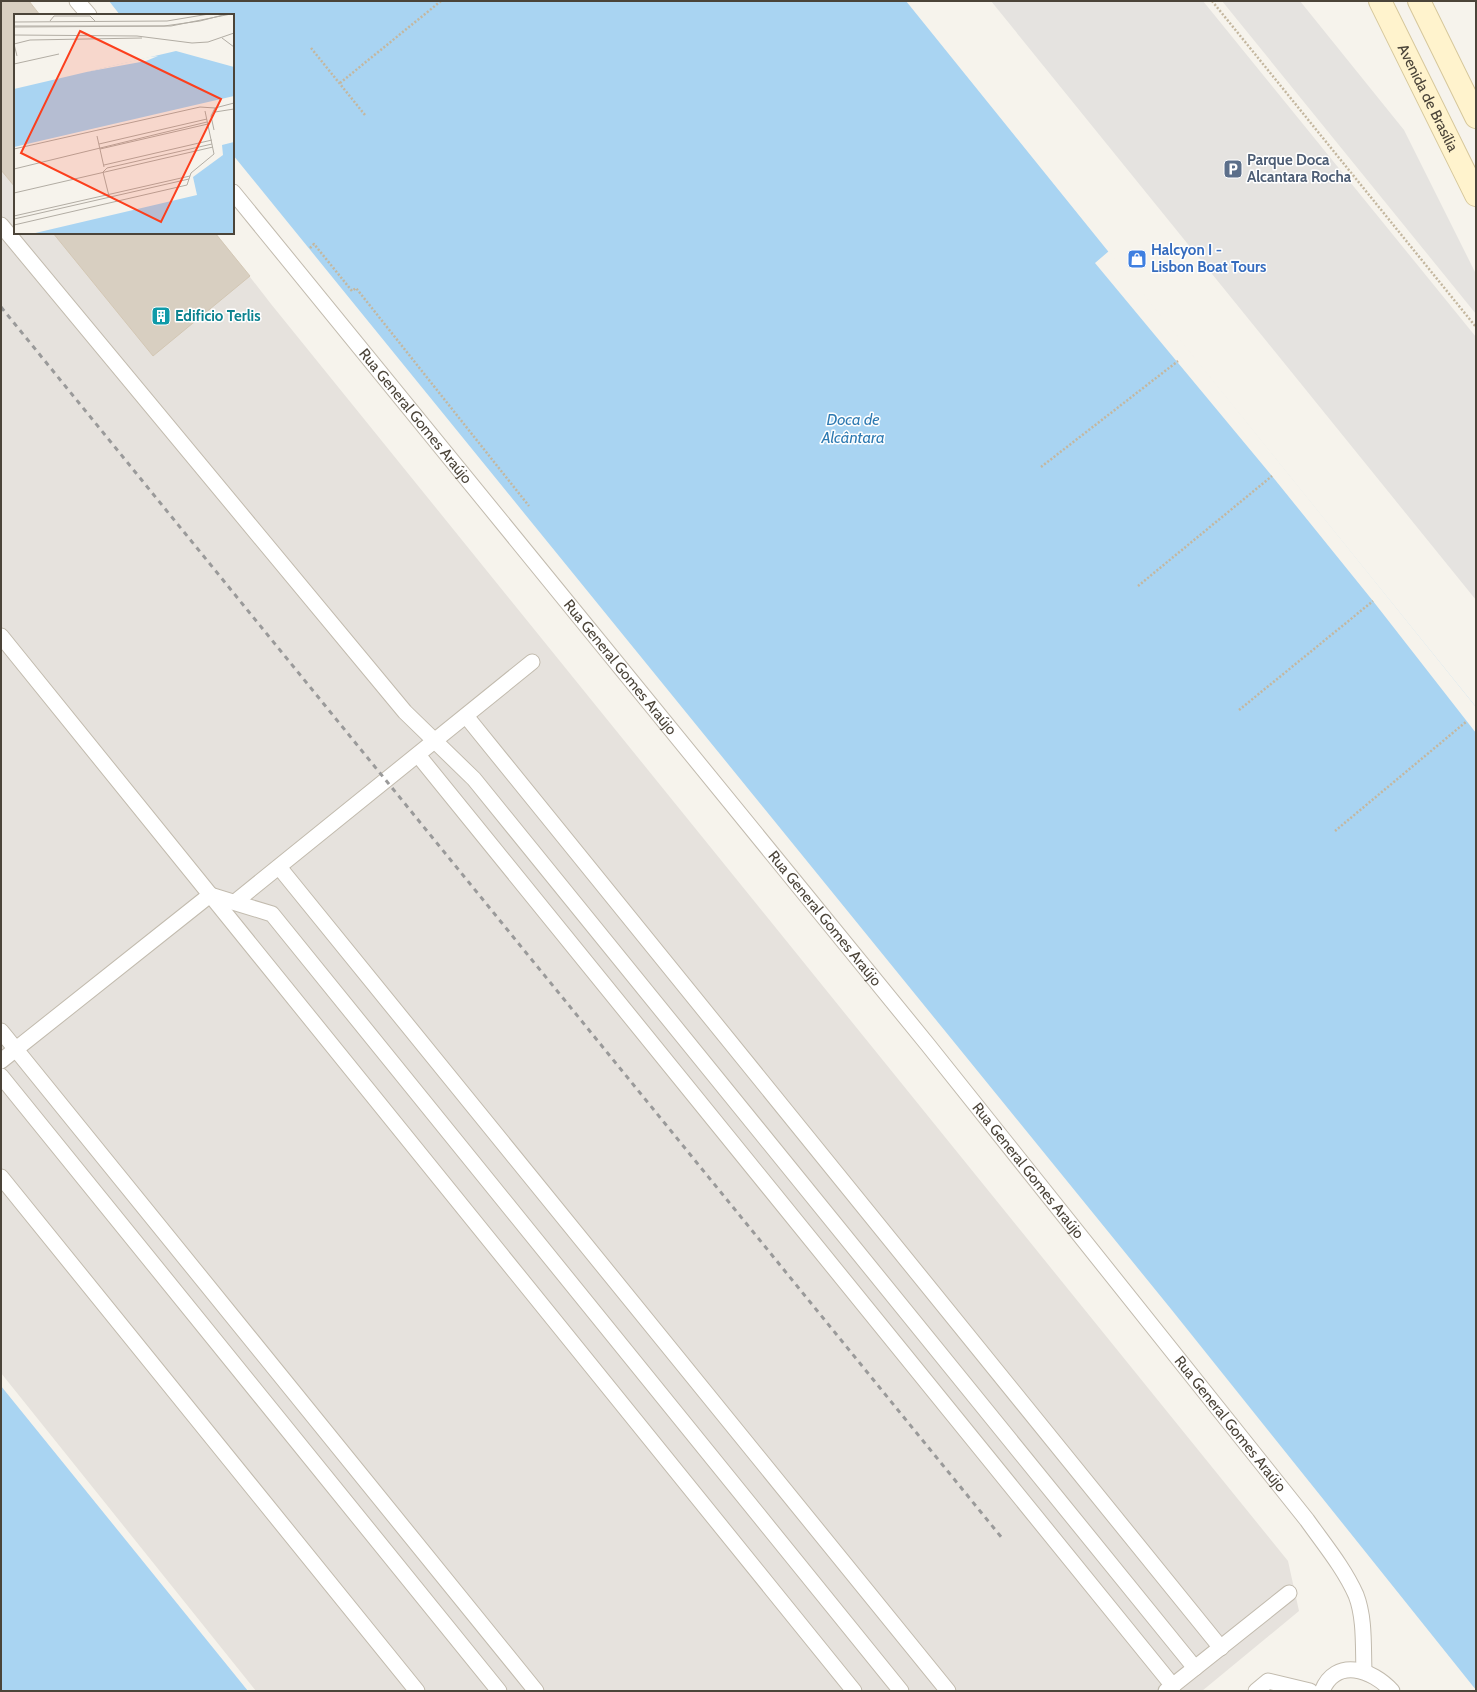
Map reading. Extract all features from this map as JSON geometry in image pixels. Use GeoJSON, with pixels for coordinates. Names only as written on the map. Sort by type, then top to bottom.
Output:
{"type":"FeatureCollection","features":[{"type":"Feature","properties":{"kind":"street","name":"Avenida de Brasília"},"geometry":{"type":"LineString","coordinates":[[1380,1],[1476,195]]}},
{"type":"Feature","properties":{"kind":"street"},"geometry":{"type":"LineString","coordinates":[[1419,1],[1476,118]]}},
{"type":"Feature","properties":{"kind":"lane"},"geometry":{"type":"LineString","coordinates":[[77,1],[88,14]]}},
{"type":"Feature","properties":{"kind":"lane","name":"Rua General Gomes Araújo"},"geometry":{"type":"LineString","coordinates":[[234,193],[928,1045],[1307,1520],[1340,1567],[1356,1596],[1362,1624],[1364,1671]]}},
{"type":"Feature","properties":{"kind":"lane"},"geometry":{"type":"LineString","coordinates":[[1,225],[405,712],[474,779],[1195,1668]]}},
{"type":"Feature","properties":{"kind":"lane"},"geometry":{"type":"LineString","coordinates":[[1,636],[854,1691]]}},
{"type":"Feature","properties":{"kind":"lane"},"geometry":{"type":"LineString","coordinates":[[235,902],[532,662]]}},
{"type":"Feature","properties":{"kind":"lane"},"geometry":{"type":"LineString","coordinates":[[466,716],[1221,1648]]}},
{"type":"Feature","properties":{"kind":"lane"},"geometry":{"type":"LineString","coordinates":[[418,755],[1170,1688],[1289,1593]]}},
{"type":"Feature","properties":{"kind":"lane"},"geometry":{"type":"LineString","coordinates":[[279,867],[948,1691]]}},
{"type":"Feature","properties":{"kind":"lane"},"geometry":{"type":"LineString","coordinates":[[210,895],[272,914],[901,1691]]}},
{"type":"Feature","properties":{"kind":"lane"},"geometry":{"type":"LineString","coordinates":[[1,1061],[210,895]]}},
{"type":"Feature","properties":{"kind":"lane"},"geometry":{"type":"LineString","coordinates":[[1,1031],[536,1691]]}},
{"type":"Feature","properties":{"kind":"lane"},"geometry":{"type":"LineString","coordinates":[[1,1076],[499,1691]]}},
{"type":"Feature","properties":{"kind":"lane"},"geometry":{"type":"LineString","coordinates":[[1,1177],[417,1691]]}},
{"type":"Feature","properties":{"kind":"lane"},"geometry":{"type":"LineString","coordinates":[[1322,1691],[1326,1680],[1342,1670],[1364,1671],[1383,1681],[1392,1691]]}},
{"type":"Feature","properties":{"kind":"lane"},"geometry":{"type":"LineString","coordinates":[[1256,1691],[1268,1681],[1310,1691]]}},
{"type":"Feature","properties":{"kind":"path"},"geometry":{"type":"LineString","coordinates":[[340,83],[441,1]]}},
{"type":"Feature","properties":{"kind":"path"},"geometry":{"type":"LineString","coordinates":[[1212,1],[1476,327]]}},
{"type":"Feature","properties":{"kind":"path"},"geometry":{"type":"LineString","coordinates":[[311,48],[365,114]]}},
{"type":"Feature","properties":{"kind":"path"},"geometry":{"type":"LineString","coordinates":[[305,252],[314,244],[352,291],[356,288],[529,506]]}},
{"type":"Feature","properties":{"kind":"path"},"geometry":{"type":"LineString","coordinates":[[1041,468],[1178,361]]}},
{"type":"Feature","properties":{"kind":"path"},"geometry":{"type":"LineString","coordinates":[[1138,586],[1272,476]]}},
{"type":"Feature","properties":{"kind":"path"},"geometry":{"type":"LineString","coordinates":[[1239,710],[1373,601]]}},
{"type":"Feature","properties":{"kind":"path"},"geometry":{"type":"LineString","coordinates":[[1335,831],[1467,721]]}},
{"type":"Feature","properties":{"kind":"shaded area"},"geometry":{"type":"Polygon","coordinates":[[[1,1],[28,1],[16,14],[14,14],[14,234],[217,234],[271,304],[1288,1561],[1299,1611],[1202,1691],[256,1691],[1,1373],[1,1]]]}},
{"type":"Feature","properties":{"kind":"shaded area","name":"Parque Doca Alcantara Rocha"},"geometry":{"type":"Polygon","coordinates":[[[991,1],[1203,1],[1476,337],[1476,600],[991,1]]]}},
{"type":"Feature","properties":{"kind":"shaded area","name":"Parque Doca Alcantara Rocha"},"geometry":{"type":"Polygon","coordinates":[[[1222,1],[1300,1],[1404,130],[1476,274],[1476,314],[1222,1]]]}},
{"type":"Feature","properties":{"kind":"water","name":"Doca de Alcântara"},"geometry":{"type":"Polygon","coordinates":[[[109,1],[906,1],[1476,707],[1476,1690],[1171,1309],[234,156],[234,14],[119,14],[109,1]]]}},
{"type":"Feature","properties":{"kind":"water"},"geometry":{"type":"Polygon","coordinates":[[[1,1386],[248,1691],[1,1691],[1,1386]]]}},
{"type":"Feature","properties":{"kind":"pier"},"geometry":{"type":"Polygon","coordinates":[[[1109,251],[1476,707],[1476,733],[1373,601],[1272,476],[1095,263],[1109,251]]]}},
{"type":"Feature","properties":{"kind":"building"},"geometry":{"type":"Polygon","coordinates":[[[1,1],[29,1],[39,14],[14,14],[14,186],[1,170],[1,1]]]}},
{"type":"Feature","properties":{"kind":"building","name":"Edificio Terlis"},"geometry":{"type":"Polygon","coordinates":[[[54,234],[216,234],[250,276],[153,356],[54,234]]]}},
{"type":"Feature","properties":{"kind":"railway"},"geometry":{"type":"LineString","coordinates":[[1,307],[1002,1538]]}},
{"type":"Feature","properties":{"kind":"place","name":"Parque Doca Alcantara Rocha"},"geometry":{"type":"Point","coordinates":[1233,169]}},
{"type":"Feature","properties":{"kind":"place","name":"Halcyon I - Lisbon Boat Tours"},"geometry":{"type":"Point","coordinates":[1137,259]}},
{"type":"Feature","properties":{"kind":"place","name":"Edificio Terlis"},"geometry":{"type":"Point","coordinates":[161,316]}}]}
